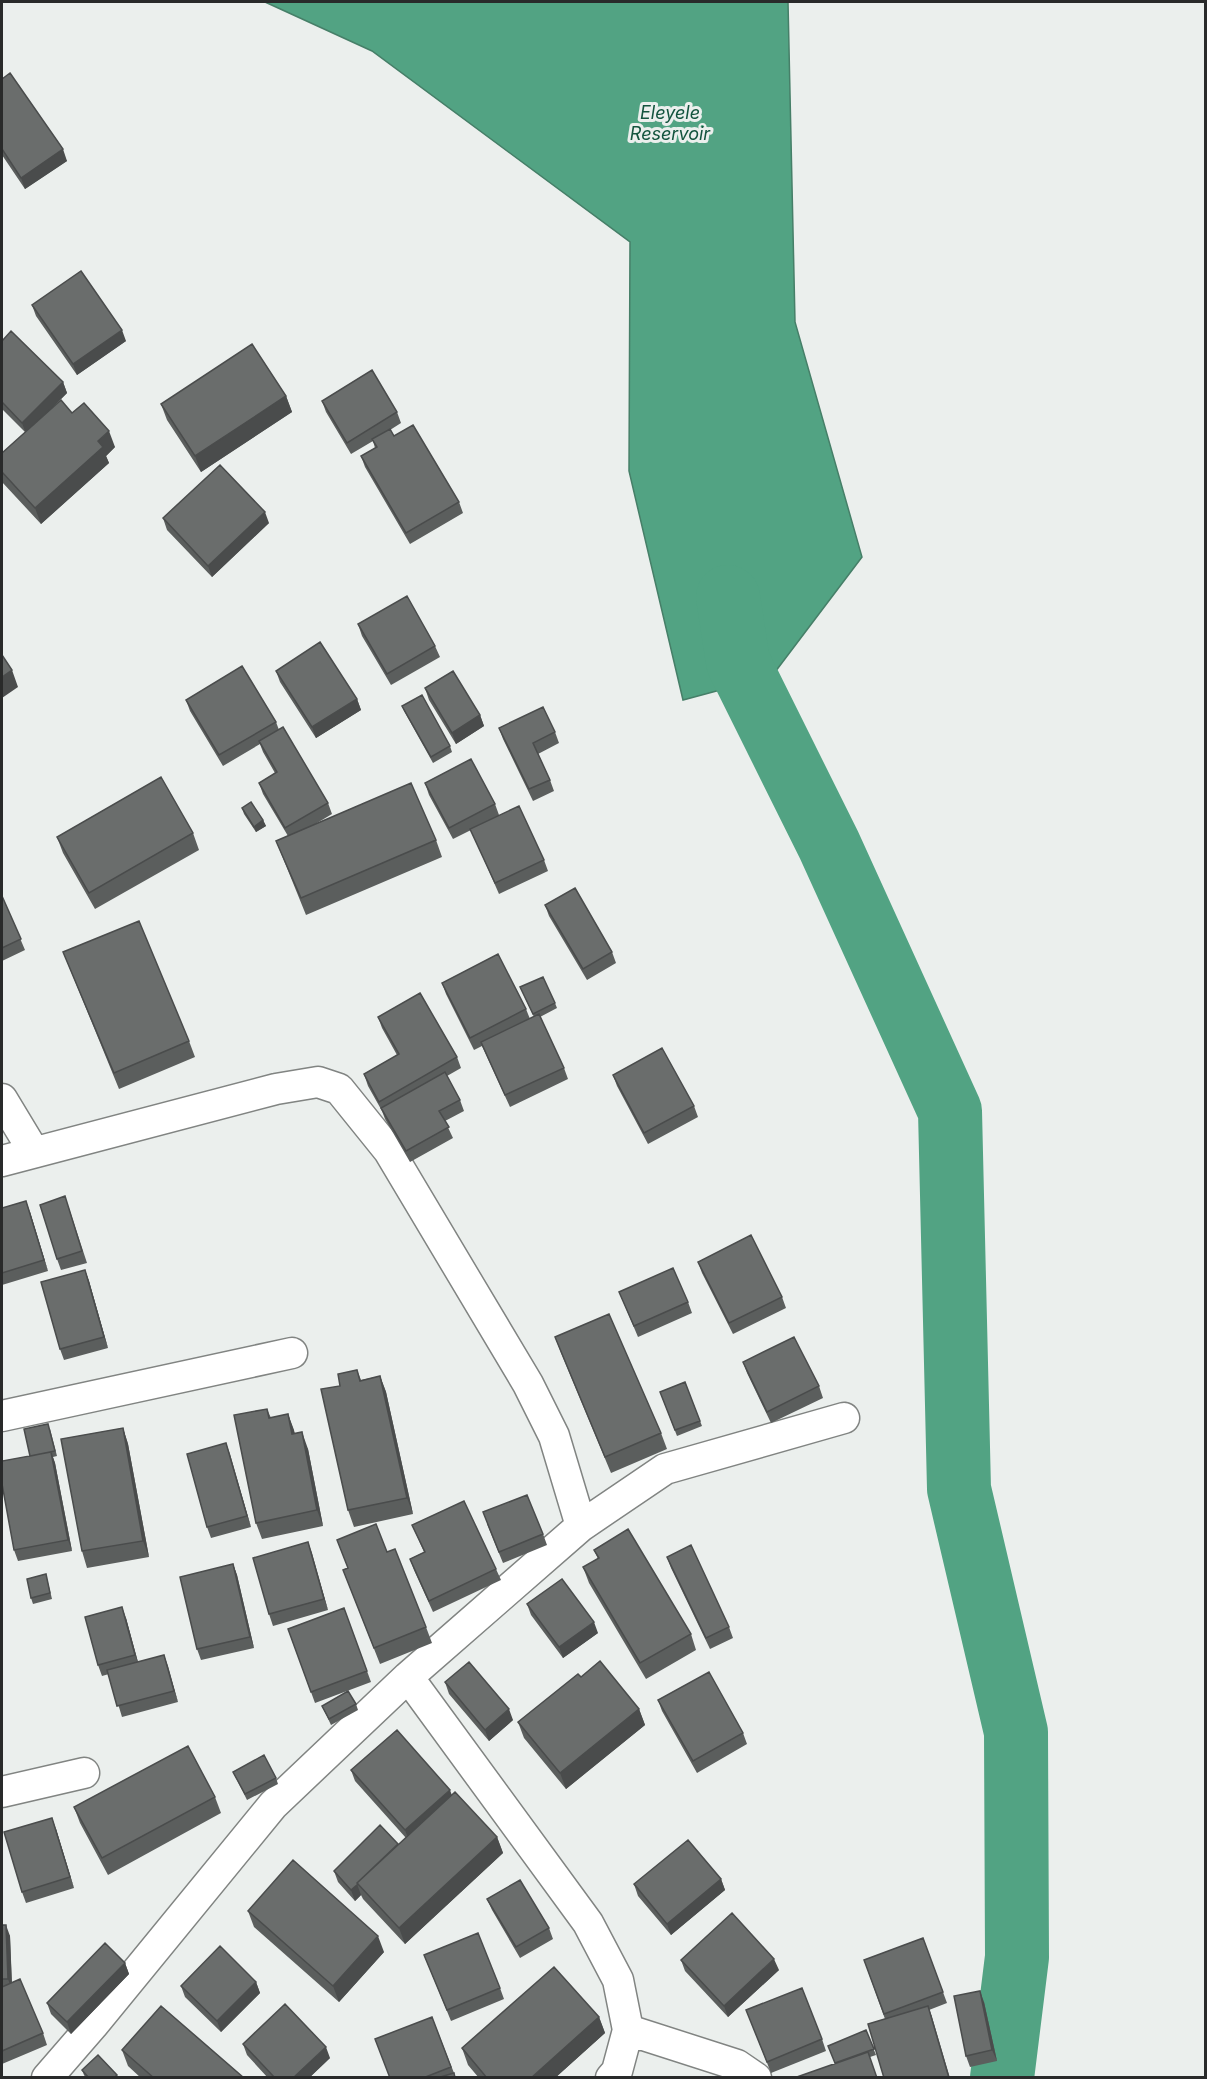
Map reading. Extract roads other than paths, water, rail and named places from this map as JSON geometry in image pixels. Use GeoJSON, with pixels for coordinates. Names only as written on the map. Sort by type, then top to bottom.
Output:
{"type":"FeatureCollection","features":[{"type":"Feature","properties":{"kind":"street"},"geometry":{"type":"LineString","coordinates":[[2,1161],[276,1089],[318,1082],[339,1089],[389,1151],[528,1384],[554,1436],[581,1526]]}},
{"type":"Feature","properties":{"kind":"street"},"geometry":{"type":"LineString","coordinates":[[2,1099],[34,1152]]}},
{"type":"Feature","properties":{"kind":"street"},"geometry":{"type":"LineString","coordinates":[[2,1416],[291,1353]]}},
{"type":"Feature","properties":{"kind":"street"},"geometry":{"type":"LineString","coordinates":[[47,2078],[273,1804],[408,1677],[581,1526],[665,1469],[844,1418]]}},
{"type":"Feature","properties":{"kind":"street"},"geometry":{"type":"LineString","coordinates":[[408,1677],[588,1923],[618,1980],[628,2030],[617,2071],[611,2078]]}},
{"type":"Feature","properties":{"kind":"street"},"geometry":{"type":"LineString","coordinates":[[2,1792],[84,1773]]}},
{"type":"Feature","properties":{"kind":"street"},"geometry":{"type":"LineString","coordinates":[[628,2030],[737,2065],[756,2078]]}},
{"type":"Feature","properties":{"kind":"water","name":"Eleyele Reservoir"},"geometry":{"type":"Polygon","coordinates":[[[265,2],[788,2],[795,322],[862,557],[772,676],[683,700],[629,471],[630,242],[372,51],[265,2]]]}},
{"type":"Feature","properties":{"kind":"waterway"},"geometry":{"type":"LineString","coordinates":[[728,597],[738,662],[829,845],[950,1111],[959,1489],[1016,1732],[1017,1957],[1002,2078]]}}]}
